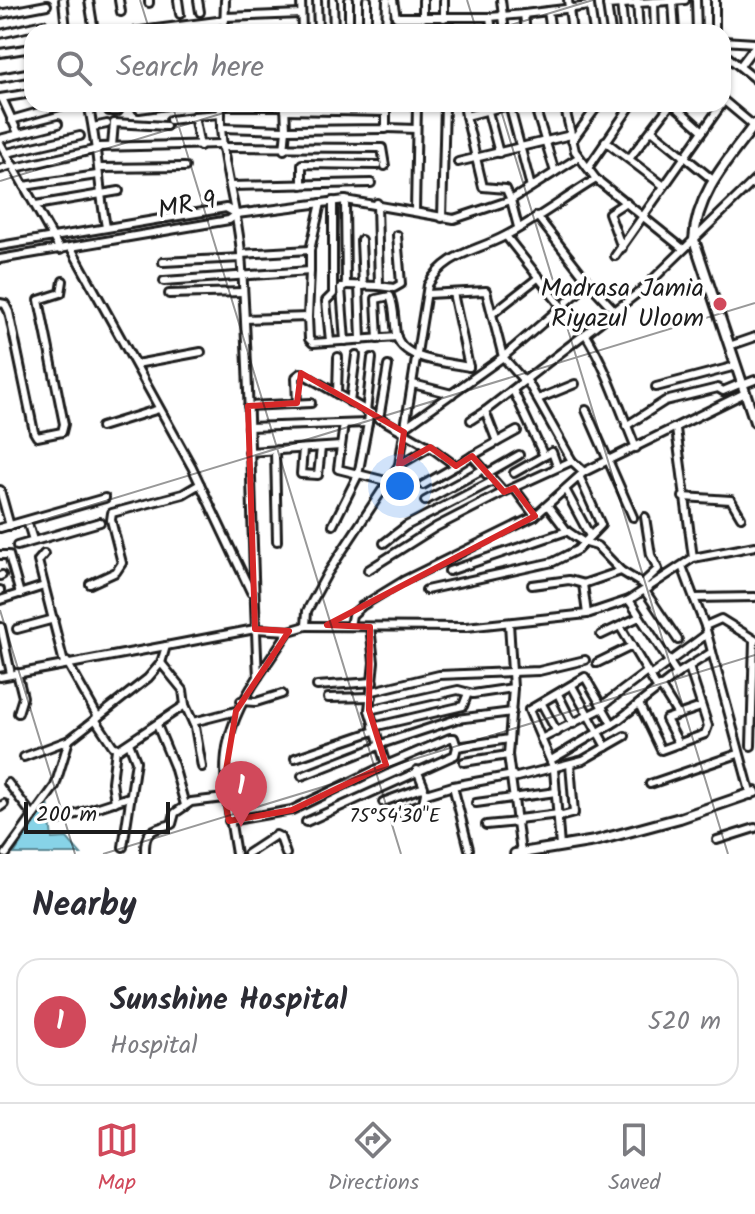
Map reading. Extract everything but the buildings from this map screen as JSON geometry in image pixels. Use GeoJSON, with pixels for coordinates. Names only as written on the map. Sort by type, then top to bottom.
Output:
{"type":"FeatureCollection","features":[{"type":"Feature","properties":{"kind":"main road"},"geometry":{"type":"LineString","coordinates":[[754,125],[713,180],[696,221],[694,240],[755,422]]}},
{"type":"Feature","properties":{"kind":"main road"},"geometry":{"type":"LineString","coordinates":[[518,853],[560,847],[680,818],[753,794]]}},
{"type":"Feature","properties":{"kind":"street"},"geometry":{"type":"LineString","coordinates":[[63,0],[65,24]]}},
{"type":"Feature","properties":{"kind":"street"},"geometry":{"type":"LineString","coordinates":[[89,0],[93,24]]}},
{"type":"Feature","properties":{"kind":"street"},"geometry":{"type":"LineString","coordinates":[[119,0],[121,12]]}},
{"type":"Feature","properties":{"kind":"street"},"geometry":{"type":"LineString","coordinates":[[178,0],[180,14]]}},
{"type":"Feature","properties":{"kind":"street"},"geometry":{"type":"LineString","coordinates":[[198,0],[200,12]]}},
{"type":"Feature","properties":{"kind":"street"},"geometry":{"type":"LineString","coordinates":[[225,0],[225,24]]}},
{"type":"Feature","properties":{"kind":"street"},"geometry":{"type":"LineString","coordinates":[[301,0],[302,24]]}},
{"type":"Feature","properties":{"kind":"street"},"geometry":{"type":"LineString","coordinates":[[317,0],[318,24]]}},
{"type":"Feature","properties":{"kind":"street"},"geometry":{"type":"LineString","coordinates":[[333,0],[334,24]]}},
{"type":"Feature","properties":{"kind":"street"},"geometry":{"type":"LineString","coordinates":[[349,0],[349,24]]}},
{"type":"Feature","properties":{"kind":"street"},"geometry":{"type":"LineString","coordinates":[[367,0],[367,24]]}},
{"type":"Feature","properties":{"kind":"street"},"geometry":{"type":"LineString","coordinates":[[386,24],[387,0]]}},
{"type":"Feature","properties":{"kind":"street"},"geometry":{"type":"LineString","coordinates":[[393,0],[396,17],[423,18],[503,16],[589,3],[593,24]]}},
{"type":"Feature","properties":{"kind":"street"},"geometry":{"type":"LineString","coordinates":[[423,0],[423,18]]}},
{"type":"Feature","properties":{"kind":"street"},"geometry":{"type":"LineString","coordinates":[[444,0],[444,18]]}},
{"type":"Feature","properties":{"kind":"street"},"geometry":{"type":"LineString","coordinates":[[501,0],[504,24]]}},
{"type":"Feature","properties":{"kind":"street"},"geometry":{"type":"LineString","coordinates":[[610,24],[606,2],[685,0]]}},
{"type":"Feature","properties":{"kind":"street"},"geometry":{"type":"LineString","coordinates":[[696,0],[697,24]]}},
{"type":"Feature","properties":{"kind":"street"},"geometry":{"type":"LineString","coordinates":[[715,0],[715,24]]}},
{"type":"Feature","properties":{"kind":"street"},"geometry":{"type":"LineString","coordinates":[[638,1],[639,24]]}},
{"type":"Feature","properties":{"kind":"street"},"geometry":{"type":"LineString","coordinates":[[674,1],[675,24]]}},
{"type":"Feature","properties":{"kind":"street"},"geometry":{"type":"LineString","coordinates":[[654,2],[655,24]]}},
{"type":"Feature","properties":{"kind":"street"},"geometry":{"type":"LineString","coordinates":[[621,3],[623,24]]}},
{"type":"Feature","properties":{"kind":"street"},"geometry":{"type":"LineString","coordinates":[[569,4],[571,24]]}},
{"type":"Feature","properties":{"kind":"street"},"geometry":{"type":"LineString","coordinates":[[0,14],[47,5]]}},
{"type":"Feature","properties":{"kind":"street"},"geometry":{"type":"LineString","coordinates":[[548,11],[550,24]]}},
{"type":"Feature","properties":{"kind":"street"},"geometry":{"type":"LineString","coordinates":[[190,24],[301,14]]}},
{"type":"Feature","properties":{"kind":"street"},"geometry":{"type":"LineString","coordinates":[[524,14],[525,24]]}},
{"type":"Feature","properties":{"kind":"street"},"geometry":{"type":"LineString","coordinates":[[490,17],[491,24]]}},
{"type":"Feature","properties":{"kind":"street"},"geometry":{"type":"LineString","coordinates":[[0,34],[24,28]]}},
{"type":"Feature","properties":{"kind":"street"},"geometry":{"type":"LineString","coordinates":[[731,42],[755,45],[740,66]]}},
{"type":"Feature","properties":{"kind":"street"},"geometry":{"type":"LineString","coordinates":[[0,53],[24,49]]}},
{"type":"Feature","properties":{"kind":"street"},"geometry":{"type":"LineString","coordinates":[[731,59],[755,79]]}},
{"type":"Feature","properties":{"kind":"street"},"geometry":{"type":"LineString","coordinates":[[0,78],[24,74]]}},
{"type":"Feature","properties":{"kind":"street"},"geometry":{"type":"LineString","coordinates":[[18,133],[1,98],[24,94]]}},
{"type":"Feature","properties":{"kind":"street"},"geometry":{"type":"LineString","coordinates":[[731,108],[754,125]]}},
{"type":"Feature","properties":{"kind":"street"},"geometry":{"type":"LineString","coordinates":[[11,120],[39,112]]}},
{"type":"Feature","properties":{"kind":"street"},"geometry":{"type":"LineString","coordinates":[[90,112],[98,148],[100,196],[106,227]]}},
{"type":"Feature","properties":{"kind":"street"},"geometry":{"type":"LineString","coordinates":[[195,112],[200,146]]}},
{"type":"Feature","properties":{"kind":"street"},"geometry":{"type":"LineString","coordinates":[[112,146],[114,123],[168,123],[208,112]]}},
{"type":"Feature","properties":{"kind":"street"},"geometry":{"type":"LineString","coordinates":[[221,112],[222,145],[237,214],[241,256],[258,677]]}},
{"type":"Feature","properties":{"kind":"street"},"geometry":{"type":"LineString","coordinates":[[284,150],[285,112]]}},
{"type":"Feature","properties":{"kind":"street"},"geometry":{"type":"LineString","coordinates":[[386,112],[387,128]]}},
{"type":"Feature","properties":{"kind":"street"},"geometry":{"type":"LineString","coordinates":[[415,212],[417,112]]}},
{"type":"Feature","properties":{"kind":"street"},"geometry":{"type":"LineString","coordinates":[[442,218],[445,112]]}},
{"type":"Feature","properties":{"kind":"street"},"geometry":{"type":"LineString","coordinates":[[465,112],[483,187],[506,189],[518,227]]}},
{"type":"Feature","properties":{"kind":"street"},"geometry":{"type":"LineString","coordinates":[[466,116],[475,112]]}},
{"type":"Feature","properties":{"kind":"street"},"geometry":{"type":"LineString","coordinates":[[488,112],[499,153]]}},
{"type":"Feature","properties":{"kind":"street"},"geometry":{"type":"LineString","coordinates":[[511,112],[518,148],[531,187]]}},
{"type":"Feature","properties":{"kind":"street"},"geometry":{"type":"LineString","coordinates":[[536,112],[555,172]]}},
{"type":"Feature","properties":{"kind":"street"},"geometry":{"type":"LineString","coordinates":[[566,112],[579,157],[596,179],[682,248]]}},
{"type":"Feature","properties":{"kind":"street"},"geometry":{"type":"LineString","coordinates":[[458,162],[545,141],[571,138],[592,112]]}},
{"type":"Feature","properties":{"kind":"street"},"geometry":{"type":"LineString","coordinates":[[588,168],[626,112]]}},
{"type":"Feature","properties":{"kind":"street"},"geometry":{"type":"LineString","coordinates":[[629,159],[666,112]]}},
{"type":"Feature","properties":{"kind":"street"},"geometry":{"type":"LineString","coordinates":[[681,112],[703,131]]}},
{"type":"Feature","properties":{"kind":"street"},"geometry":{"type":"LineString","coordinates":[[615,256],[716,112]]}},
{"type":"Feature","properties":{"kind":"street"},"geometry":{"type":"LineString","coordinates":[[2,147],[18,133],[58,124]]}},
{"type":"Feature","properties":{"kind":"street"},"geometry":{"type":"LineString","coordinates":[[93,127],[107,124]]}},
{"type":"Feature","properties":{"kind":"street"},"geometry":{"type":"LineString","coordinates":[[221,128],[416,129]]}},
{"type":"Feature","properties":{"kind":"street"},"geometry":{"type":"LineString","coordinates":[[653,131],[682,158],[713,180]]}},
{"type":"Feature","properties":{"kind":"street"},"geometry":{"type":"LineString","coordinates":[[2,147],[80,136]]}},
{"type":"Feature","properties":{"kind":"street"},"geometry":{"type":"LineString","coordinates":[[605,141],[664,186]]}},
{"type":"Feature","properties":{"kind":"street"},"geometry":{"type":"LineString","coordinates":[[0,169],[112,146],[222,145],[284,150],[382,148],[381,166],[302,164],[302,185]]}},
{"type":"Feature","properties":{"kind":"street"},"geometry":{"type":"LineString","coordinates":[[2,147],[55,236],[60,250]]}},
{"type":"Feature","properties":{"kind":"street"},"geometry":{"type":"LineString","coordinates":[[237,214],[345,200],[377,203],[454,219],[511,200],[579,157]]}},
{"type":"Feature","properties":{"kind":"street"},"geometry":{"type":"LineString","coordinates":[[24,186],[98,171],[185,167]]}},
{"type":"Feature","properties":{"kind":"street"},"geometry":{"type":"LineString","coordinates":[[306,626],[307,611],[327,574],[399,465],[427,294],[435,270],[451,258],[506,236],[596,179]]}},
{"type":"Feature","properties":{"kind":"street"},"geometry":{"type":"LineString","coordinates":[[471,420],[643,289],[755,180]]}},
{"type":"Feature","properties":{"kind":"street"},"geometry":{"type":"LineString","coordinates":[[230,186],[371,183]]}},
{"type":"Feature","properties":{"kind":"street"},"geometry":{"type":"LineString","coordinates":[[36,205],[119,191]]}},
{"type":"Feature","properties":{"kind":"street"},"geometry":{"type":"LineString","coordinates":[[345,200],[346,285]]}},
{"type":"Feature","properties":{"kind":"street"},"geometry":{"type":"LineString","coordinates":[[330,341],[326,301],[333,294],[333,201]]}},
{"type":"Feature","properties":{"kind":"street"},"geometry":{"type":"LineString","coordinates":[[622,248],[609,213],[626,202]]}},
{"type":"Feature","properties":{"kind":"street"},"geometry":{"type":"LineString","coordinates":[[321,203],[310,250],[310,341],[397,337]]}},
{"type":"Feature","properties":{"kind":"street"},"geometry":{"type":"LineString","coordinates":[[377,203],[379,286]]}},
{"type":"Feature","properties":{"kind":"street","name":"MR 9"},"geometry":{"type":"LineString","coordinates":[[0,246],[226,208],[237,214],[229,220],[0,259]]}},
{"type":"Feature","properties":{"kind":"street"},"geometry":{"type":"LineString","coordinates":[[537,216],[615,311]]}},
{"type":"Feature","properties":{"kind":"street"},"geometry":{"type":"LineString","coordinates":[[345,341],[341,288],[346,285],[394,288],[401,284],[397,235]]}},
{"type":"Feature","properties":{"kind":"street"},"geometry":{"type":"LineString","coordinates":[[506,236],[561,306]]}},
{"type":"Feature","properties":{"kind":"street"},"geometry":{"type":"LineString","coordinates":[[361,240],[361,340]]}},
{"type":"Feature","properties":{"kind":"street"},"geometry":{"type":"LineString","coordinates":[[71,248],[200,484],[253,595]]}},
{"type":"Feature","properties":{"kind":"street"},"geometry":{"type":"LineString","coordinates":[[163,262],[310,250]]}},
{"type":"Feature","properties":{"kind":"street"},"geometry":{"type":"LineString","coordinates":[[164,281],[310,271]]}},
{"type":"Feature","properties":{"kind":"street"},"geometry":{"type":"LineString","coordinates":[[492,314],[539,277]]}},
{"type":"Feature","properties":{"kind":"street"},"geometry":{"type":"LineString","coordinates":[[0,303],[5,304],[9,312],[34,432],[37,437],[54,436],[62,432],[64,424],[39,300],[61,293],[63,281]]}},
{"type":"Feature","properties":{"kind":"street"},"geometry":{"type":"LineString","coordinates":[[404,429],[503,357],[589,283]]}},
{"type":"Feature","properties":{"kind":"street"},"geometry":{"type":"LineString","coordinates":[[426,590],[553,562],[577,550],[601,520],[582,475],[538,399],[503,357],[485,290],[427,294]]}},
{"type":"Feature","properties":{"kind":"street"},"geometry":{"type":"LineString","coordinates":[[169,294],[243,292]]}},
{"type":"Feature","properties":{"kind":"street"},"geometry":{"type":"LineString","coordinates":[[453,293],[471,379]]}},
{"type":"Feature","properties":{"kind":"street"},"geometry":{"type":"LineString","coordinates":[[378,339],[376,299],[390,296],[397,337],[404,349],[418,356],[469,367]]}},
{"type":"Feature","properties":{"kind":"street"},"geometry":{"type":"LineString","coordinates":[[245,319],[308,317]]}},
{"type":"Feature","properties":{"kind":"street"},"geometry":{"type":"LineString","coordinates":[[586,335],[610,379],[636,448]]}},
{"type":"Feature","properties":{"kind":"street"},"geometry":{"type":"LineString","coordinates":[[729,346],[755,337]]}},
{"type":"Feature","properties":{"kind":"street"},"geometry":{"type":"LineString","coordinates":[[136,364],[201,352]]}},
{"type":"Feature","properties":{"kind":"street"},"geometry":{"type":"LineString","coordinates":[[350,402],[356,355]]}},
{"type":"Feature","properties":{"kind":"street"},"geometry":{"type":"LineString","coordinates":[[337,394],[338,357]]}},
{"type":"Feature","properties":{"kind":"street"},"geometry":{"type":"LineString","coordinates":[[333,525],[358,475],[368,423],[372,358]]}},
{"type":"Feature","properties":{"kind":"street"},"geometry":{"type":"LineString","coordinates":[[379,419],[388,366]]}},
{"type":"Feature","properties":{"kind":"street"},"geometry":{"type":"LineString","coordinates":[[656,387],[736,366]]}},
{"type":"Feature","properties":{"kind":"street"},"geometry":{"type":"LineString","coordinates":[[297,404],[298,374],[379,419],[404,429],[456,466]]}},
{"type":"Feature","properties":{"kind":"street"},"geometry":{"type":"LineString","coordinates":[[350,626],[352,615],[362,606],[535,516],[582,475],[676,429],[755,380]]}},
{"type":"Feature","properties":{"kind":"street"},"geometry":{"type":"LineString","coordinates":[[413,384],[452,394]]}},
{"type":"Feature","properties":{"kind":"street"},"geometry":{"type":"LineString","coordinates":[[538,399],[575,384]]}},
{"type":"Feature","properties":{"kind":"street"},"geometry":{"type":"LineString","coordinates":[[626,426],[665,401],[718,388],[723,391],[743,387]]}},
{"type":"Feature","properties":{"kind":"street"},"geometry":{"type":"LineString","coordinates":[[513,390],[544,456]]}},
{"type":"Feature","properties":{"kind":"street"},"geometry":{"type":"LineString","coordinates":[[248,406],[311,403]]}},
{"type":"Feature","properties":{"kind":"street"},"geometry":{"type":"LineString","coordinates":[[101,427],[159,409]]}},
{"type":"Feature","properties":{"kind":"street"},"geometry":{"type":"LineString","coordinates":[[586,410],[633,517]]}},
{"type":"Feature","properties":{"kind":"street"},"geometry":{"type":"LineString","coordinates":[[485,411],[497,442]]}},
{"type":"Feature","properties":{"kind":"street"},"geometry":{"type":"LineString","coordinates":[[248,427],[368,423]]}},
{"type":"Feature","properties":{"kind":"street"},"geometry":{"type":"LineString","coordinates":[[344,424],[338,469],[390,482]]}},
{"type":"Feature","properties":{"kind":"street"},"geometry":{"type":"LineString","coordinates":[[676,429],[693,558]]}},
{"type":"Feature","properties":{"kind":"street"},"geometry":{"type":"LineString","coordinates":[[423,485],[517,431]]}},
{"type":"Feature","properties":{"kind":"street"},"geometry":{"type":"LineString","coordinates":[[249,452],[341,446]]}},
{"type":"Feature","properties":{"kind":"street"},"geometry":{"type":"LineString","coordinates":[[514,473],[563,446]]}},
{"type":"Feature","properties":{"kind":"street"},"geometry":{"type":"LineString","coordinates":[[399,465],[430,447]]}},
{"type":"Feature","properties":{"kind":"street"},"geometry":{"type":"LineString","coordinates":[[303,449],[301,474],[318,475],[321,448]]}},
{"type":"Feature","properties":{"kind":"street"},"geometry":{"type":"LineString","coordinates":[[275,451],[277,541]]}},
{"type":"Feature","properties":{"kind":"street"},"geometry":{"type":"LineString","coordinates":[[552,452],[557,466]]}},
{"type":"Feature","properties":{"kind":"street"},"geometry":{"type":"LineString","coordinates":[[425,501],[519,455]]}},
{"type":"Feature","properties":{"kind":"street"},"geometry":{"type":"LineString","coordinates":[[472,456],[491,482],[504,492]]}},
{"type":"Feature","properties":{"kind":"street"},"geometry":{"type":"LineString","coordinates":[[368,570],[436,527],[572,461]]}},
{"type":"Feature","properties":{"kind":"street"},"geometry":{"type":"LineString","coordinates":[[384,543],[406,526],[491,482]]}},
{"type":"Feature","properties":{"kind":"street"},"geometry":{"type":"LineString","coordinates":[[90,584],[116,572],[122,563],[112,513],[183,494],[200,484]]}},
{"type":"Feature","properties":{"kind":"street"},"geometry":{"type":"LineString","coordinates":[[514,488],[535,516]]}},
{"type":"Feature","properties":{"kind":"street"},"geometry":{"type":"LineString","coordinates":[[0,490],[10,526]]}},
{"type":"Feature","properties":{"kind":"street"},"geometry":{"type":"LineString","coordinates":[[566,491],[590,536]]}},
{"type":"Feature","properties":{"kind":"street"},"geometry":{"type":"LineString","coordinates":[[683,497],[731,500],[741,517]]}},
{"type":"Feature","properties":{"kind":"street"},"geometry":{"type":"LineString","coordinates":[[0,528],[105,498]]}},
{"type":"Feature","properties":{"kind":"street"},"geometry":{"type":"LineString","coordinates":[[548,506],[567,531],[583,542],[597,546],[621,571],[645,587],[678,640]]}},
{"type":"Feature","properties":{"kind":"street"},"geometry":{"type":"LineString","coordinates":[[645,517],[649,546],[658,569],[645,587]]}},
{"type":"Feature","properties":{"kind":"street"},"geometry":{"type":"LineString","coordinates":[[27,521],[33,540]]}},
{"type":"Feature","properties":{"kind":"street"},"geometry":{"type":"LineString","coordinates":[[17,546],[100,522]]}},
{"type":"Feature","properties":{"kind":"street"},"geometry":{"type":"LineString","coordinates":[[449,571],[567,531]]}},
{"type":"Feature","properties":{"kind":"street"},"geometry":{"type":"LineString","coordinates":[[0,677],[255,629],[289,631],[306,626],[466,627],[587,614],[629,600],[693,558],[755,546]]}},
{"type":"Feature","properties":{"kind":"street"},"geometry":{"type":"LineString","coordinates":[[44,554],[37,559],[65,663],[116,749],[112,782],[115,802]]}},
{"type":"Feature","properties":{"kind":"street"},"geometry":{"type":"LineString","coordinates":[[0,555],[9,555],[20,594]]}},
{"type":"Feature","properties":{"kind":"street"},"geometry":{"type":"LineString","coordinates":[[446,561],[453,583]]}},
{"type":"Feature","properties":{"kind":"street"},"geometry":{"type":"LineString","coordinates":[[682,566],[706,630],[753,794]]}},
{"type":"Feature","properties":{"kind":"street"},"geometry":{"type":"LineString","coordinates":[[532,585],[569,580],[584,584],[621,571]]}},
{"type":"Feature","properties":{"kind":"street"},"geometry":{"type":"LineString","coordinates":[[584,584],[587,614]]}},
{"type":"Feature","properties":{"kind":"street"},"geometry":{"type":"LineString","coordinates":[[0,600],[44,586]]}},
{"type":"Feature","properties":{"kind":"street"},"geometry":{"type":"LineString","coordinates":[[694,598],[755,597]]}},
{"type":"Feature","properties":{"kind":"street"},"geometry":{"type":"LineString","coordinates":[[629,600],[677,674]]}},
{"type":"Feature","properties":{"kind":"street"},"geometry":{"type":"LineString","coordinates":[[601,635],[639,617]]}},
{"type":"Feature","properties":{"kind":"street"},"geometry":{"type":"LineString","coordinates":[[17,629],[54,619]]}},
{"type":"Feature","properties":{"kind":"street"},"geometry":{"type":"LineString","coordinates":[[541,739],[589,716],[648,674],[670,665],[721,619],[754,640],[753,746],[650,784]]}},
{"type":"Feature","properties":{"kind":"street"},"geometry":{"type":"LineString","coordinates":[[509,623],[513,688],[508,755],[518,821],[518,853]]}},
{"type":"Feature","properties":{"kind":"street"},"geometry":{"type":"LineString","coordinates":[[1,627],[23,697],[18,713]]}},
{"type":"Feature","properties":{"kind":"street"},"geometry":{"type":"LineString","coordinates":[[370,627],[373,690],[369,710],[386,765]]}},
{"type":"Feature","properties":{"kind":"street"},"geometry":{"type":"LineString","coordinates":[[621,628],[648,674],[678,715]]}},
{"type":"Feature","properties":{"kind":"street"},"geometry":{"type":"LineString","coordinates":[[236,854],[224,798],[228,740],[241,701],[289,631]]}},
{"type":"Feature","properties":{"kind":"street"},"geometry":{"type":"LineString","coordinates":[[24,757],[69,740],[131,694],[161,663],[166,646]]}},
{"type":"Feature","properties":{"kind":"street"},"geometry":{"type":"LineString","coordinates":[[597,663],[632,646]]}},
{"type":"Feature","properties":{"kind":"street"},"geometry":{"type":"LineString","coordinates":[[551,760],[598,734],[677,674],[712,652]]}},
{"type":"Feature","properties":{"kind":"street"},"geometry":{"type":"LineString","coordinates":[[328,698],[439,675],[513,673],[558,668],[585,660]]}},
{"type":"Feature","properties":{"kind":"street"},"geometry":{"type":"LineString","coordinates":[[161,663],[183,690],[202,767]]}},
{"type":"Feature","properties":{"kind":"street"},"geometry":{"type":"LineString","coordinates":[[639,704],[660,749],[708,731],[689,667]]}},
{"type":"Feature","properties":{"kind":"street"},"geometry":{"type":"LineString","coordinates":[[560,847],[554,769],[529,710],[559,696],[583,678],[589,679],[612,724]]}},
{"type":"Feature","properties":{"kind":"street"},"geometry":{"type":"LineString","coordinates":[[317,686],[373,690]]}},
{"type":"Feature","properties":{"kind":"street"},"geometry":{"type":"LineString","coordinates":[[572,686],[606,747]]}},
{"type":"Feature","properties":{"kind":"street"},"geometry":{"type":"LineString","coordinates":[[369,710],[458,690],[468,693],[513,688]]}},
{"type":"Feature","properties":{"kind":"street"},"geometry":{"type":"LineString","coordinates":[[295,758],[373,729],[463,706],[468,693]]}},
{"type":"Feature","properties":{"kind":"street"},"geometry":{"type":"LineString","coordinates":[[241,701],[262,701],[282,694]]}},
{"type":"Feature","properties":{"kind":"street"},"geometry":{"type":"LineString","coordinates":[[559,696],[573,724]]}},
{"type":"Feature","properties":{"kind":"street"},"geometry":{"type":"LineString","coordinates":[[542,704],[557,732]]}},
{"type":"Feature","properties":{"kind":"street"},"geometry":{"type":"LineString","coordinates":[[116,749],[185,705]]}},
{"type":"Feature","properties":{"kind":"street"},"geometry":{"type":"LineString","coordinates":[[679,744],[665,720],[701,707]]}},
{"type":"Feature","properties":{"kind":"street"},"geometry":{"type":"LineString","coordinates":[[193,722],[236,711]]}},
{"type":"Feature","properties":{"kind":"street"},"geometry":{"type":"LineString","coordinates":[[302,776],[457,719],[512,712]]}},
{"type":"Feature","properties":{"kind":"street"},"geometry":{"type":"LineString","coordinates":[[157,725],[174,766],[185,805]]}},
{"type":"Feature","properties":{"kind":"street"},"geometry":{"type":"LineString","coordinates":[[383,802],[424,790],[554,769],[625,736]]}},
{"type":"Feature","properties":{"kind":"street"},"geometry":{"type":"LineString","coordinates":[[229,821],[292,810],[386,765],[454,738],[457,747],[455,755],[306,822]]}},
{"type":"Feature","properties":{"kind":"street"},"geometry":{"type":"LineString","coordinates":[[457,747],[509,739]]}},
{"type":"Feature","properties":{"kind":"street"},"geometry":{"type":"LineString","coordinates":[[6,854],[55,786],[69,740]]}},
{"type":"Feature","properties":{"kind":"street"},"geometry":{"type":"LineString","coordinates":[[123,847],[136,761],[129,743]]}},
{"type":"Feature","properties":{"kind":"street"},"geometry":{"type":"LineString","coordinates":[[464,762],[508,755]]}},
{"type":"Feature","properties":{"kind":"street"},"geometry":{"type":"LineString","coordinates":[[486,825],[574,813],[570,764]]}},
{"type":"Feature","properties":{"kind":"street"},"geometry":{"type":"LineString","coordinates":[[399,812],[423,803],[424,790],[417,770]]}},
{"type":"Feature","properties":{"kind":"street"},"geometry":{"type":"LineString","coordinates":[[8,783],[33,816]]}},
{"type":"Feature","properties":{"kind":"street"},"geometry":{"type":"LineString","coordinates":[[453,786],[469,849]]}},
{"type":"Feature","properties":{"kind":"street"},"geometry":{"type":"LineString","coordinates":[[476,803],[556,792]]}},
{"type":"Feature","properties":{"kind":"street"},"geometry":{"type":"LineString","coordinates":[[58,820],[129,797]]}},
{"type":"Feature","properties":{"kind":"street"},"geometry":{"type":"LineString","coordinates":[[145,854],[146,833],[172,824],[175,813],[185,805],[224,798]]}},
{"type":"Feature","properties":{"kind":"street"},"geometry":{"type":"LineString","coordinates":[[717,840],[755,828]]}},
{"type":"Feature","properties":{"kind":"street"},"geometry":{"type":"LineString","coordinates":[[247,854],[276,835],[280,837],[286,854]]}},
{"type":"Feature","properties":{"kind":"highlighted area"},"geometry":{"type":"Polygon","coordinates":[[[301,373],[404,432],[399,465],[430,447],[456,466],[472,456],[504,492],[514,488],[535,516],[327,625],[370,627],[369,710],[386,765],[292,810],[229,821],[223,788],[236,711],[289,631],[255,629],[248,406],[297,403],[301,373]]]}},
{"type":"Feature","properties":{"kind":"water"},"geometry":{"type":"Polygon","coordinates":[[[48,801],[52,839],[67,838],[81,854],[14,854],[48,801]]]}},
{"type":"Feature","properties":{"kind":"place","name":"Madrasa Jamia Riyazul Uloom"},"geometry":{"type":"Point","coordinates":[720,304]}},
{"type":"Feature","properties":{"kind":"place","name":"Sunshine Hospital"},"geometry":{"type":"Point","coordinates":[241,827]}}]}
